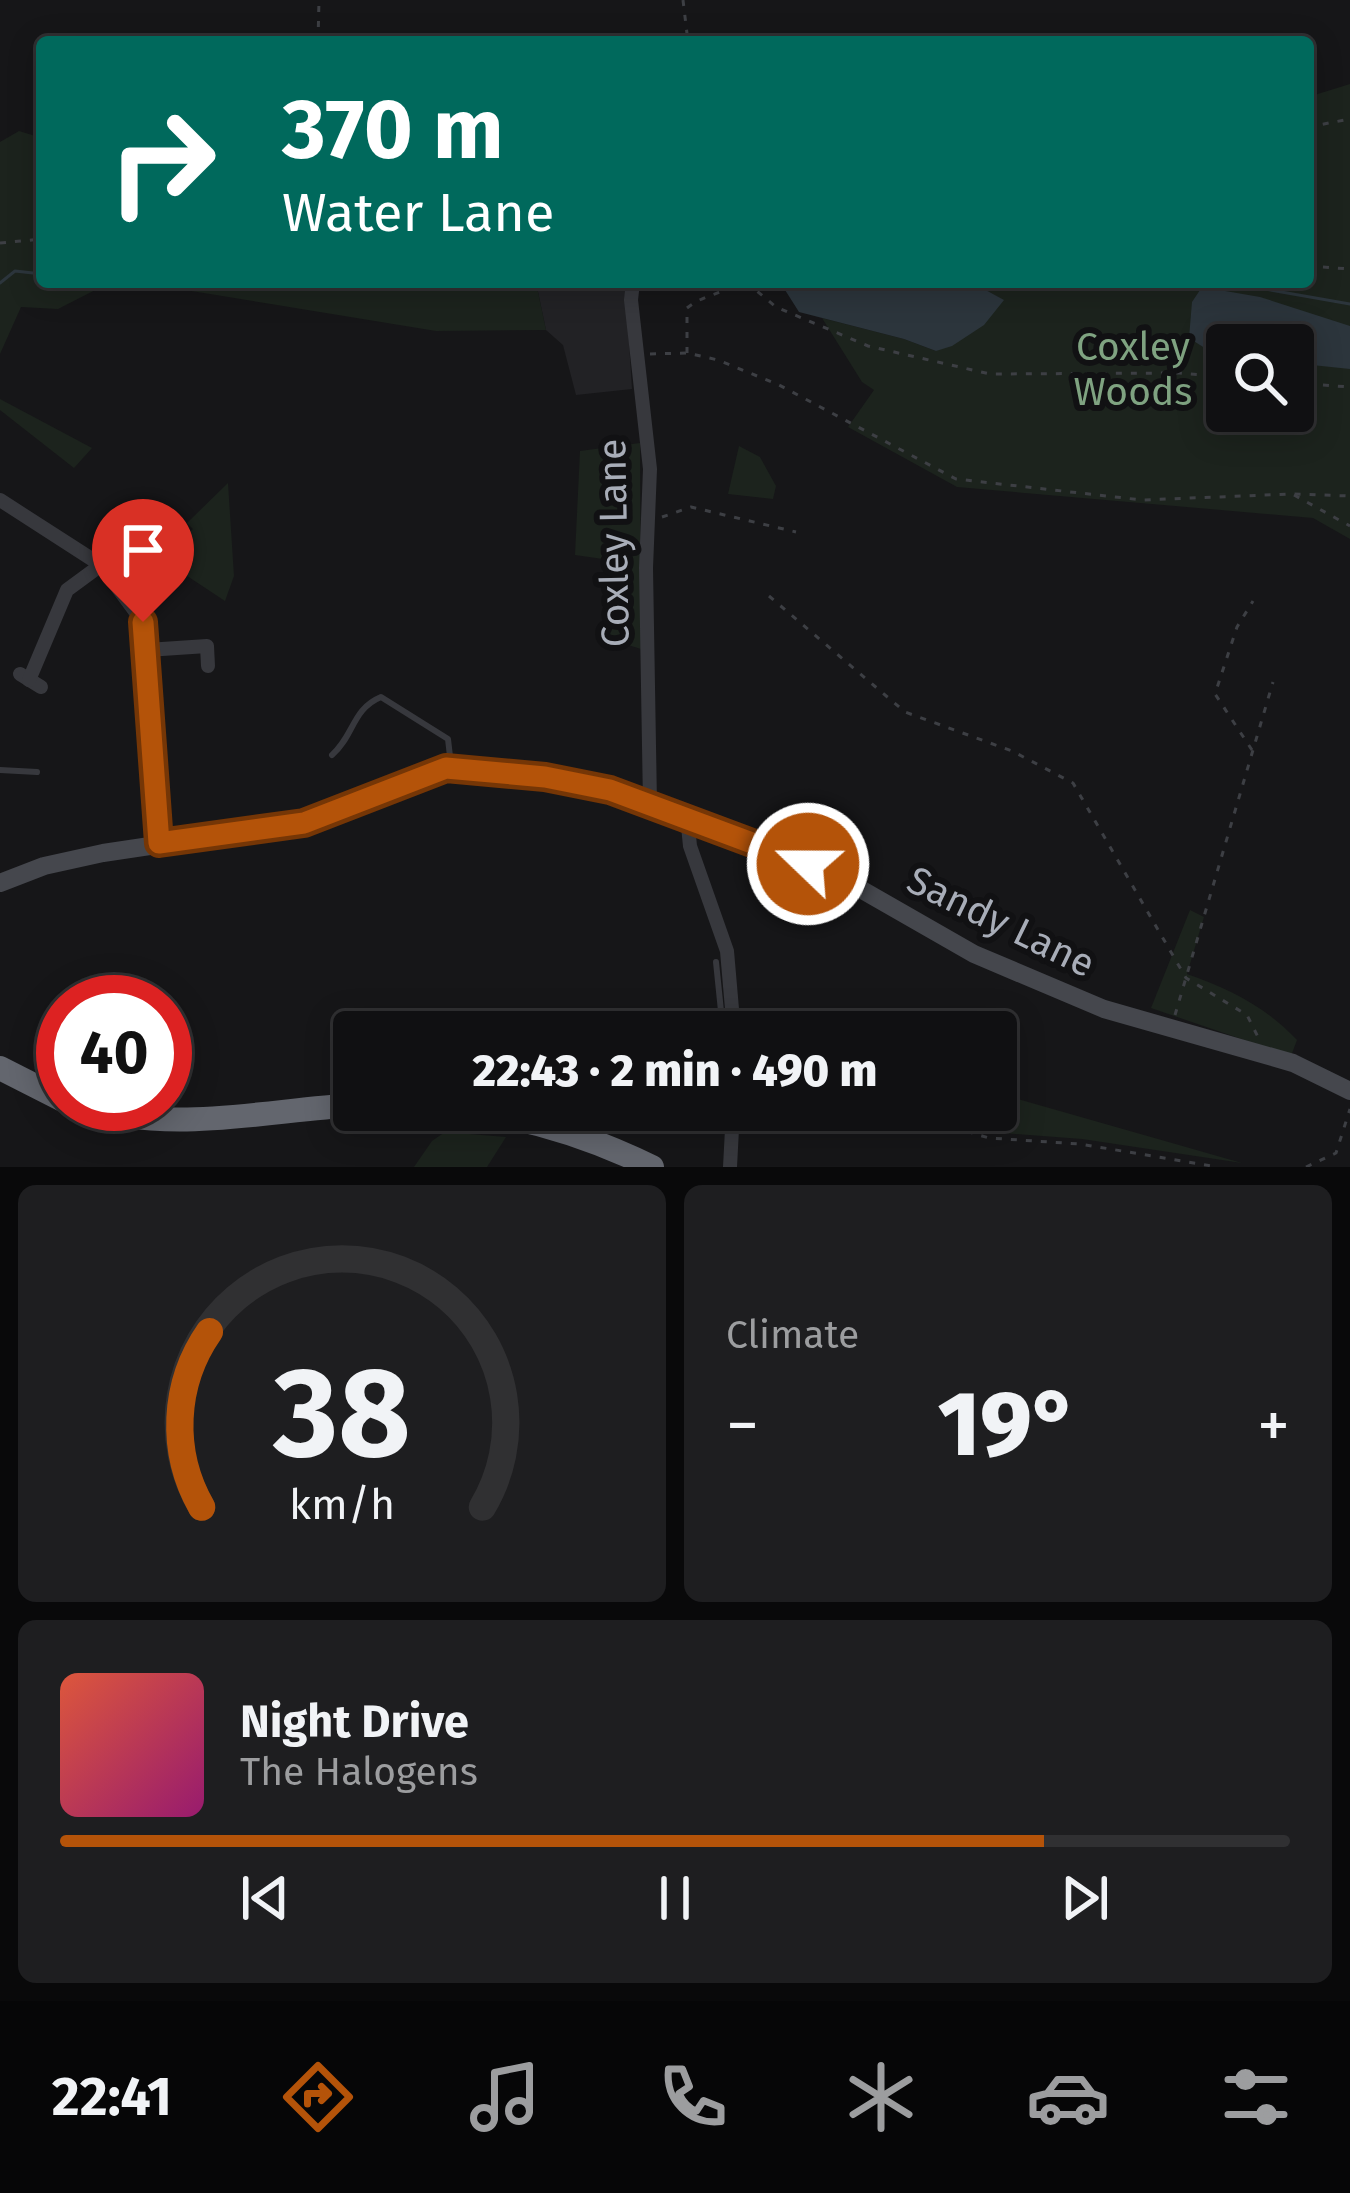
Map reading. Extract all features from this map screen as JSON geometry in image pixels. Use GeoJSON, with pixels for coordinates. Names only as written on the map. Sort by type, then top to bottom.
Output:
{"type":"FeatureCollection","features":[{"type":"Feature","properties":{"kind":"highway"},"geometry":{"type":"LineString","coordinates":[[0,1068],[36,1086]]}},
{"type":"Feature","properties":{"kind":"highway"},"geometry":{"type":"LineString","coordinates":[[192,1120],[333,1107]]}},
{"type":"Feature","properties":{"kind":"highway"},"geometry":{"type":"LineString","coordinates":[[561,1131],[652,1167]]}},
{"type":"Feature","properties":{"kind":"street","name":"Coxley Lane"},"geometry":{"type":"LineString","coordinates":[[633,288],[650,469],[650,804]]}},
{"type":"Feature","properties":{"kind":"street"},"geometry":{"type":"LineString","coordinates":[[0,500],[101,566],[143,622],[159,843]]}},
{"type":"Feature","properties":{"kind":"street"},"geometry":{"type":"LineString","coordinates":[[30,681],[68,590],[101,566]]}},
{"type":"Feature","properties":{"kind":"street"},"geometry":{"type":"LineString","coordinates":[[148,650],[213,646],[208,666]]}},
{"type":"Feature","properties":{"kind":"street","name":"Sandy Lane"},"geometry":{"type":"LineString","coordinates":[[0,883],[44,866],[159,843],[304,823],[451,768],[567,781],[687,815],[843,879],[974,954],[1104,1009],[1293,1063],[1350,1091]]}},
{"type":"Feature","properties":{"kind":"street"},"geometry":{"type":"LineString","coordinates":[[687,815],[690,846],[727,951],[730,1011]]}},
{"type":"Feature","properties":{"kind":"street"},"geometry":{"type":"LineString","coordinates":[[730,1167],[732,1131]]}},
{"type":"Feature","properties":{"kind":"lane"},"geometry":{"type":"LineString","coordinates":[[332,755],[362,707],[381,697],[448,739],[451,768]]}},
{"type":"Feature","properties":{"kind":"lane"},"geometry":{"type":"LineString","coordinates":[[0,770],[37,772]]}},
{"type":"Feature","properties":{"kind":"lane"},"geometry":{"type":"LineString","coordinates":[[716,962],[726,994],[721,1011]]}},
{"type":"Feature","properties":{"kind":"path"},"geometry":{"type":"LineString","coordinates":[[318,36],[319,0]]}},
{"type":"Feature","properties":{"kind":"path"},"geometry":{"type":"LineString","coordinates":[[683,0],[687,36]]}},
{"type":"Feature","properties":{"kind":"path"},"geometry":{"type":"LineString","coordinates":[[1314,126],[1350,119]]}},
{"type":"Feature","properties":{"kind":"path"},"geometry":{"type":"LineString","coordinates":[[0,243],[36,239]]}},
{"type":"Feature","properties":{"kind":"path"},"geometry":{"type":"LineString","coordinates":[[1314,266],[1350,269]]}},
{"type":"Feature","properties":{"kind":"path"},"geometry":{"type":"LineString","coordinates":[[687,353],[687,308],[702,296],[731,288]]}},
{"type":"Feature","properties":{"kind":"path"},"geometry":{"type":"LineString","coordinates":[[753,288],[776,307],[868,346],[990,374],[1206,375]]}},
{"type":"Feature","properties":{"kind":"path"},"geometry":{"type":"LineString","coordinates":[[637,354],[687,353],[718,360],[779,385],[956,479],[1142,500],[1350,496]]}},
{"type":"Feature","properties":{"kind":"path"},"geometry":{"type":"LineString","coordinates":[[1314,384],[1350,387]]}},
{"type":"Feature","properties":{"kind":"path"},"geometry":{"type":"LineString","coordinates":[[1292,494],[1350,526]]}},
{"type":"Feature","properties":{"kind":"path"},"geometry":{"type":"LineString","coordinates":[[647,530],[668,512],[692,508],[796,532]]}},
{"type":"Feature","properties":{"kind":"path"},"geometry":{"type":"LineString","coordinates":[[769,596],[905,712],[1012,751],[1072,783],[1186,978],[1247,1015],[1267,1055]]}},
{"type":"Feature","properties":{"kind":"path"},"geometry":{"type":"LineString","coordinates":[[1252,752],[1215,694],[1238,627],[1253,601]]}},
{"type":"Feature","properties":{"kind":"path"},"geometry":{"type":"LineString","coordinates":[[1171,1028],[1273,682]]}},
{"type":"Feature","properties":{"kind":"path"},"geometry":{"type":"LineString","coordinates":[[1306,1167],[1336,1153],[1350,1109]]}},
{"type":"Feature","properties":{"kind":"path"},"geometry":{"type":"LineString","coordinates":[[966,1131],[989,1138],[1080,1144],[1218,1167]]}},
{"type":"Feature","properties":{"kind":"shaded area"},"geometry":{"type":"Polygon","coordinates":[[[534,288],[628,288],[632,389],[576,395],[563,345],[546,330],[534,288]]]}},
{"type":"Feature","properties":{"kind":"shaded area"},"geometry":{"type":"Polygon","coordinates":[[[784,288],[982,288],[1004,300],[984,325],[936,351],[799,312],[784,288]]]}},
{"type":"Feature","properties":{"kind":"shaded area"},"geometry":{"type":"Polygon","coordinates":[[[1201,288],[1260,297],[1350,326],[1350,369],[1314,365],[1314,324],[1206,324],[1206,349],[1189,338],[1192,302],[1201,288]]]}},
{"type":"Feature","properties":{"kind":"green space","name":"Coxley Woods"},"geometry":{"type":"Polygon","coordinates":[[[1350,84],[1350,539],[1313,518],[957,487],[848,427],[874,390],[862,382],[822,318],[936,351],[1003,300],[982,288],[1314,288],[1314,95],[1350,84]]]}},
{"type":"Feature","properties":{"kind":"green space"},"geometry":{"type":"Polygon","coordinates":[[[19,131],[36,136],[36,288],[99,288],[58,309],[21,307],[0,354],[0,142],[19,131]]]}},
{"type":"Feature","properties":{"kind":"green space"},"geometry":{"type":"Polygon","coordinates":[[[173,288],[534,288],[546,330],[436,331],[173,288]]]}},
{"type":"Feature","properties":{"kind":"green space"},"geometry":{"type":"Polygon","coordinates":[[[0,399],[92,448],[74,468],[0,410],[0,399]]]}},
{"type":"Feature","properties":{"kind":"green space"},"geometry":{"type":"Polygon","coordinates":[[[640,443],[641,649],[609,639],[603,559],[575,555],[580,451],[640,443]]]}},
{"type":"Feature","properties":{"kind":"green space"},"geometry":{"type":"Polygon","coordinates":[[[739,446],[760,457],[776,486],[773,499],[728,494],[739,446]]]}},
{"type":"Feature","properties":{"kind":"green space"},"geometry":{"type":"Polygon","coordinates":[[[228,483],[234,576],[225,601],[160,558],[193,529],[187,523],[228,483]]]}},
{"type":"Feature","properties":{"kind":"green space"},"geometry":{"type":"Polygon","coordinates":[[[1190,910],[1204,917],[1187,974],[1233,993],[1273,1018],[1297,1040],[1291,1056],[1151,1008],[1190,910]]]}},
{"type":"Feature","properties":{"kind":"green space"},"geometry":{"type":"Polygon","coordinates":[[[1017,1099],[1242,1163],[1082,1139],[986,1131],[1017,1131],[1017,1099]]]}},
{"type":"Feature","properties":{"kind":"green space"},"geometry":{"type":"Polygon","coordinates":[[[445,1132],[506,1137],[487,1167],[414,1167],[432,1141],[445,1132]]]}},
{"type":"Feature","properties":{"kind":"waterway"},"geometry":{"type":"LineString","coordinates":[[0,283],[15,271],[36,273]]}},
{"type":"Feature","properties":{"kind":"waterway"},"geometry":{"type":"LineString","coordinates":[[984,289],[1004,288]]}},
{"type":"Feature","properties":{"kind":"waterway"},"geometry":{"type":"LineString","coordinates":[[1259,288],[1350,304]]}},
{"type":"Feature","properties":{"kind":"route"},"geometry":{"type":"LineString","coordinates":[[143,622],[159,843],[304,823],[446,768],[545,777],[610,790],[808,864]]}}]}
